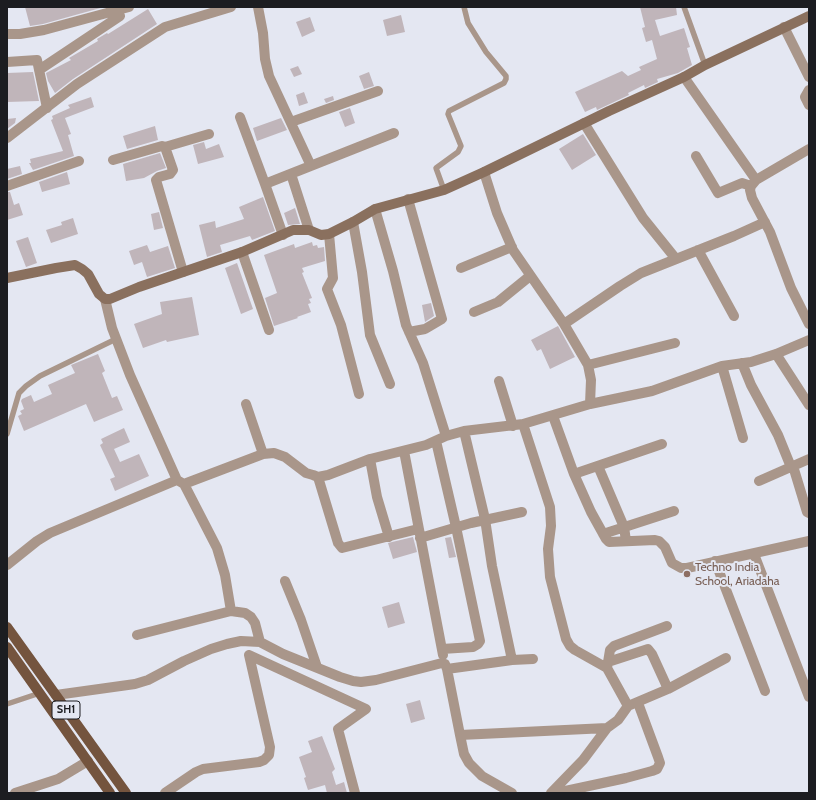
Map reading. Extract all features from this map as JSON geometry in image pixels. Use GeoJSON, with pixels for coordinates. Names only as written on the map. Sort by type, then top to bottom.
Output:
{"type":"FeatureCollection","features":[{"type":"Feature","properties":{"kind":"main road","name":"SH1"},"geometry":{"type":"LineString","coordinates":[[7,626],[126,793]]}},
{"type":"Feature","properties":{"kind":"main road","name":"SH1"},"geometry":{"type":"LineString","coordinates":[[9,653],[40,693],[110,793]]}},
{"type":"Feature","properties":{"kind":"street"},"geometry":{"type":"LineString","coordinates":[[7,34],[20,34],[44,30],[129,7]]}},
{"type":"Feature","properties":{"kind":"street"},"geometry":{"type":"LineString","coordinates":[[7,138],[78,84],[165,27],[231,7]]}},
{"type":"Feature","properties":{"kind":"street"},"geometry":{"type":"LineString","coordinates":[[258,7],[263,33],[265,59],[269,76],[292,122],[311,166]]}},
{"type":"Feature","properties":{"kind":"street"},"geometry":{"type":"LineString","coordinates":[[39,70],[120,16]]}},
{"type":"Feature","properties":{"kind":"street"},"geometry":{"type":"LineString","coordinates":[[105,299],[110,299],[182,272],[242,252],[293,230],[309,230],[321,235],[329,234],[354,222],[375,209],[444,190],[684,77],[705,65],[809,16]]}},
{"type":"Feature","properties":{"kind":"street"},"geometry":{"type":"LineString","coordinates":[[784,27],[809,78]]}},
{"type":"Feature","properties":{"kind":"street"},"geometry":{"type":"LineString","coordinates":[[7,62],[37,60],[47,108]]}},
{"type":"Feature","properties":{"kind":"street"},"geometry":{"type":"LineString","coordinates":[[684,77],[753,183]]}},
{"type":"Feature","properties":{"kind":"street"},"geometry":{"type":"LineString","coordinates":[[809,90],[805,97],[809,105]]}},
{"type":"Feature","properties":{"kind":"street"},"geometry":{"type":"LineString","coordinates":[[292,122],[378,91]]}},
{"type":"Feature","properties":{"kind":"street"},"geometry":{"type":"LineString","coordinates":[[240,117],[266,184],[283,235]]}},
{"type":"Feature","properties":{"kind":"street"},"geometry":{"type":"LineString","coordinates":[[584,123],[643,218],[676,259]]}},
{"type":"Feature","properties":{"kind":"street"},"geometry":{"type":"LineString","coordinates":[[266,184],[394,133]]}},
{"type":"Feature","properties":{"kind":"street"},"geometry":{"type":"LineString","coordinates":[[113,160],[209,134]]}},
{"type":"Feature","properties":{"kind":"street"},"geometry":{"type":"LineString","coordinates":[[165,147],[173,170],[170,174],[159,177],[156,180],[182,272]]}},
{"type":"Feature","properties":{"kind":"street"},"geometry":{"type":"LineString","coordinates":[[696,156],[718,193],[742,183],[753,183],[809,149]]}},
{"type":"Feature","properties":{"kind":"street"},"geometry":{"type":"LineString","coordinates":[[7,186],[79,161]]}},
{"type":"Feature","properties":{"kind":"street"},"geometry":{"type":"LineString","coordinates":[[484,172],[497,213],[512,247],[530,276],[564,324],[588,365],[591,380],[590,404]]}},
{"type":"Feature","properties":{"kind":"street"},"geometry":{"type":"LineString","coordinates":[[291,174],[309,230]]}},
{"type":"Feature","properties":{"kind":"street"},"geometry":{"type":"LineString","coordinates":[[753,183],[750,190],[752,198],[765,222],[791,288],[809,324]]}},
{"type":"Feature","properties":{"kind":"street"},"geometry":{"type":"LineString","coordinates":[[408,199],[442,319],[425,328],[409,332]]}},
{"type":"Feature","properties":{"kind":"street"},"geometry":{"type":"LineString","coordinates":[[375,209],[409,332],[423,363],[446,436]]}},
{"type":"Feature","properties":{"kind":"street"},"geometry":{"type":"LineString","coordinates":[[354,222],[370,335],[390,384]]}},
{"type":"Feature","properties":{"kind":"street"},"geometry":{"type":"LineString","coordinates":[[564,324],[641,273],[765,222]]}},
{"type":"Feature","properties":{"kind":"street"},"geometry":{"type":"LineString","coordinates":[[329,234],[333,278],[327,289],[341,325],[359,394]]}},
{"type":"Feature","properties":{"kind":"street"},"geometry":{"type":"LineString","coordinates":[[461,268],[512,247]]}},
{"type":"Feature","properties":{"kind":"street"},"geometry":{"type":"LineString","coordinates":[[698,250],[734,316]]}},
{"type":"Feature","properties":{"kind":"street"},"geometry":{"type":"LineString","coordinates":[[242,252],[269,330]]}},
{"type":"Feature","properties":{"kind":"street"},"geometry":{"type":"LineString","coordinates":[[7,278],[75,265],[88,274],[99,294],[105,299],[116,339],[130,375],[181,482],[217,548],[225,575],[231,611]]}},
{"type":"Feature","properties":{"kind":"street"},"geometry":{"type":"LineString","coordinates":[[474,312],[498,302],[530,276]]}},
{"type":"Feature","properties":{"kind":"street"},"geometry":{"type":"LineString","coordinates":[[7,565],[37,541],[50,533],[181,482],[263,454],[274,453],[286,457],[306,473],[318,477],[328,475],[370,459],[426,445],[446,436],[464,431],[518,425],[590,404],[652,391],[722,366],[742,363],[776,354],[809,340]]}},
{"type":"Feature","properties":{"kind":"street"},"geometry":{"type":"LineString","coordinates":[[588,365],[675,343]]}},
{"type":"Feature","properties":{"kind":"street"},"geometry":{"type":"LineString","coordinates":[[776,354],[809,404]]}},
{"type":"Feature","properties":{"kind":"street"},"geometry":{"type":"LineString","coordinates":[[742,363],[751,385],[778,435],[792,467],[807,512],[809,513]]}},
{"type":"Feature","properties":{"kind":"street"},"geometry":{"type":"LineString","coordinates":[[722,366],[743,438]]}},
{"type":"Feature","properties":{"kind":"street"},"geometry":{"type":"LineString","coordinates":[[498,381],[518,425],[550,507],[552,515],[548,563],[550,577],[566,639],[575,650],[608,665],[633,704],[660,763],[657,769],[652,771],[556,793]]}},
{"type":"Feature","properties":{"kind":"street"},"geometry":{"type":"LineString","coordinates":[[246,404],[263,454]]}},
{"type":"Feature","properties":{"kind":"street"},"geometry":{"type":"LineString","coordinates":[[553,416],[574,474],[591,512],[609,542],[659,541],[665,546],[672,563],[681,568],[687,568],[809,541]]}},
{"type":"Feature","properties":{"kind":"street"},"geometry":{"type":"LineString","coordinates":[[464,431],[485,520],[492,566],[512,660]]}},
{"type":"Feature","properties":{"kind":"street"},"geometry":{"type":"LineString","coordinates":[[436,441],[480,641],[473,647],[442,649]]}},
{"type":"Feature","properties":{"kind":"street"},"geometry":{"type":"LineString","coordinates":[[574,474],[662,444]]}},
{"type":"Feature","properties":{"kind":"street"},"geometry":{"type":"LineString","coordinates":[[404,451],[445,666],[464,754],[475,770],[482,776],[512,793]]}},
{"type":"Feature","properties":{"kind":"street"},"geometry":{"type":"LineString","coordinates":[[370,459],[377,497],[389,537]]}},
{"type":"Feature","properties":{"kind":"street"},"geometry":{"type":"LineString","coordinates":[[759,481],[809,459]]}},
{"type":"Feature","properties":{"kind":"street"},"geometry":{"type":"LineString","coordinates":[[598,466],[624,528],[626,541]]}},
{"type":"Feature","properties":{"kind":"street"},"geometry":{"type":"LineString","coordinates":[[318,477],[339,546],[346,548],[389,537],[456,527],[522,512]]}},
{"type":"Feature","properties":{"kind":"street"},"geometry":{"type":"LineString","coordinates":[[603,534],[674,511]]}},
{"type":"Feature","properties":{"kind":"street"},"geometry":{"type":"LineString","coordinates":[[754,554],[809,697]]}},
{"type":"Feature","properties":{"kind":"street"},"geometry":{"type":"LineString","coordinates":[[715,561],[765,691]]}},
{"type":"Feature","properties":{"kind":"street"},"geometry":{"type":"LineString","coordinates":[[285,581],[301,620],[316,666]]}},
{"type":"Feature","properties":{"kind":"street"},"geometry":{"type":"LineString","coordinates":[[137,635],[231,611],[245,613],[251,617],[255,623],[260,642]]}},
{"type":"Feature","properties":{"kind":"street"},"geometry":{"type":"LineString","coordinates":[[608,665],[610,650],[614,646],[667,626]]}},
{"type":"Feature","properties":{"kind":"street"},"geometry":{"type":"LineString","coordinates":[[56,695],[135,684],[148,680],[190,658],[227,644],[241,641],[260,642],[283,654],[316,666],[340,677],[361,682],[445,666],[533,659]]}},
{"type":"Feature","properties":{"kind":"street"},"geometry":{"type":"LineString","coordinates":[[608,665],[648,649],[652,654],[668,689]]}},
{"type":"Feature","properties":{"kind":"street"},"geometry":{"type":"LineString","coordinates":[[165,793],[196,772],[203,769],[259,762],[269,756],[270,747],[250,655],[366,709],[338,729],[355,793]]}},
{"type":"Feature","properties":{"kind":"street"},"geometry":{"type":"LineString","coordinates":[[551,793],[583,760],[607,728],[614,724],[633,704],[668,689],[726,658]]}},
{"type":"Feature","properties":{"kind":"street"},"geometry":{"type":"LineString","coordinates":[[460,735],[607,728]]}},
{"type":"Feature","properties":{"kind":"street"},"geometry":{"type":"LineString","coordinates":[[14,793],[58,779],[88,761]]}},
{"type":"Feature","properties":{"kind":"lane"},"geometry":{"type":"LineString","coordinates":[[444,190],[436,168],[458,152],[461,146],[448,114],[449,111],[504,83],[506,79],[506,76],[486,52],[468,23],[464,7]]}},
{"type":"Feature","properties":{"kind":"lane"},"geometry":{"type":"LineString","coordinates":[[684,7],[705,65]]}},
{"type":"Feature","properties":{"kind":"lane"},"geometry":{"type":"LineString","coordinates":[[7,434],[19,394],[26,386],[40,376],[116,339]]}},
{"type":"Feature","properties":{"kind":"lane"},"geometry":{"type":"LineString","coordinates":[[7,704],[40,693]]}},
{"type":"Feature","properties":{"kind":"building"},"geometry":{"type":"Polygon","coordinates":[[[25,7],[104,7],[43,24],[30,26],[25,7]]]}},
{"type":"Feature","properties":{"kind":"building"},"geometry":{"type":"Polygon","coordinates":[[[640,7],[676,7],[677,15],[655,20],[660,36],[684,28],[690,47],[687,48],[692,65],[678,73],[657,79],[658,82],[645,88],[644,85],[628,93],[629,95],[597,110],[596,107],[585,112],[575,92],[622,71],[628,76],[641,70],[639,67],[657,59],[652,40],[646,42],[642,28],[645,27],[640,7]]]}},
{"type":"Feature","properties":{"kind":"building"},"geometry":{"type":"Polygon","coordinates":[[[148,9],[157,24],[73,79],[55,93],[48,81],[46,73],[71,60],[69,58],[98,41],[97,39],[107,33],[108,34],[148,9]]]}},
{"type":"Feature","properties":{"kind":"building"},"geometry":{"type":"Polygon","coordinates":[[[401,15],[405,32],[387,36],[383,20],[401,15]]]}},
{"type":"Feature","properties":{"kind":"building"},"geometry":{"type":"Polygon","coordinates":[[[310,17],[315,31],[302,37],[296,22],[310,17]]]}},
{"type":"Feature","properties":{"kind":"building"},"geometry":{"type":"Polygon","coordinates":[[[298,66],[302,74],[294,77],[290,69],[298,66]]]}},
{"type":"Feature","properties":{"kind":"building"},"geometry":{"type":"Polygon","coordinates":[[[33,72],[39,101],[7,102],[7,73],[33,72]]]}},
{"type":"Feature","properties":{"kind":"building"},"geometry":{"type":"Polygon","coordinates":[[[369,72],[374,86],[364,89],[359,76],[369,72]]]}},
{"type":"Feature","properties":{"kind":"building"},"geometry":{"type":"Polygon","coordinates":[[[304,92],[308,103],[299,106],[296,95],[304,92]]]}},
{"type":"Feature","properties":{"kind":"building"},"geometry":{"type":"Polygon","coordinates":[[[333,96],[334,100],[326,103],[324,99],[333,96]]]}},
{"type":"Feature","properties":{"kind":"building"},"geometry":{"type":"Polygon","coordinates":[[[91,97],[94,107],[65,118],[71,134],[68,135],[74,156],[33,170],[29,163],[31,163],[30,159],[63,151],[51,120],[53,119],[52,116],[70,108],[68,105],[91,97]]]}},
{"type":"Feature","properties":{"kind":"building"},"geometry":{"type":"Polygon","coordinates":[[[350,108],[355,123],[345,127],[339,112],[350,108]]]}},
{"type":"Feature","properties":{"kind":"building"},"geometry":{"type":"Polygon","coordinates":[[[16,118],[15,123],[7,129],[7,119],[16,118]]]}},
{"type":"Feature","properties":{"kind":"building"},"geometry":{"type":"Polygon","coordinates":[[[281,118],[287,130],[257,141],[253,128],[281,118]]]}},
{"type":"Feature","properties":{"kind":"building"},"geometry":{"type":"Polygon","coordinates":[[[155,126],[158,140],[127,149],[123,136],[155,126]]]}},
{"type":"Feature","properties":{"kind":"building"},"geometry":{"type":"Polygon","coordinates":[[[583,134],[596,155],[572,170],[559,149],[583,134]]]}},
{"type":"Feature","properties":{"kind":"building"},"geometry":{"type":"Polygon","coordinates":[[[204,142],[206,149],[219,144],[224,157],[198,164],[193,145],[204,142]]]}},
{"type":"Feature","properties":{"kind":"building"},"geometry":{"type":"Polygon","coordinates":[[[160,153],[166,168],[144,178],[126,181],[123,164],[160,153]]]}},
{"type":"Feature","properties":{"kind":"building"},"geometry":{"type":"Polygon","coordinates":[[[20,166],[22,174],[7,179],[7,169],[20,166]]]}},
{"type":"Feature","properties":{"kind":"building"},"geometry":{"type":"Polygon","coordinates":[[[67,172],[70,184],[42,192],[39,182],[67,172]]]}},
{"type":"Feature","properties":{"kind":"building"},"geometry":{"type":"Polygon","coordinates":[[[7,192],[10,192],[14,205],[19,203],[23,215],[7,220],[7,192]]]}},
{"type":"Feature","properties":{"kind":"building"},"geometry":{"type":"Polygon","coordinates":[[[263,197],[275,231],[252,240],[250,236],[220,245],[222,252],[207,257],[199,225],[215,221],[216,228],[244,219],[239,207],[263,197]]]}},
{"type":"Feature","properties":{"kind":"building"},"geometry":{"type":"Polygon","coordinates":[[[295,208],[300,224],[288,225],[284,213],[295,208]]]}},
{"type":"Feature","properties":{"kind":"building"},"geometry":{"type":"Polygon","coordinates":[[[159,212],[163,228],[154,230],[151,214],[159,212]]]}},
{"type":"Feature","properties":{"kind":"building"},"geometry":{"type":"Polygon","coordinates":[[[73,218],[78,234],[51,243],[46,230],[62,225],[61,222],[73,218]]]}},
{"type":"Feature","properties":{"kind":"building"},"geometry":{"type":"Polygon","coordinates":[[[28,237],[37,263],[26,267],[16,241],[28,237]]]}},
{"type":"Feature","properties":{"kind":"building"},"geometry":{"type":"Polygon","coordinates":[[[312,242],[313,246],[317,245],[318,248],[324,247],[325,261],[302,268],[304,272],[302,273],[312,298],[309,299],[311,303],[308,304],[311,312],[274,326],[265,298],[277,293],[264,255],[294,244],[295,248],[312,242]]]}},
{"type":"Feature","properties":{"kind":"building"},"geometry":{"type":"Polygon","coordinates":[[[147,245],[150,252],[168,246],[175,268],[147,277],[142,262],[134,265],[129,251],[147,245]]]}},
{"type":"Feature","properties":{"kind":"building"},"geometry":{"type":"Polygon","coordinates":[[[237,263],[253,309],[241,314],[225,268],[237,263]]]}},
{"type":"Feature","properties":{"kind":"building"},"geometry":{"type":"Polygon","coordinates":[[[192,297],[199,335],[167,342],[166,340],[143,348],[134,324],[162,314],[160,302],[192,297]]]}},
{"type":"Feature","properties":{"kind":"building"},"geometry":{"type":"Polygon","coordinates":[[[431,303],[434,316],[425,322],[422,305],[431,303]]]}},
{"type":"Feature","properties":{"kind":"building"},"geometry":{"type":"Polygon","coordinates":[[[558,326],[575,357],[550,369],[541,349],[537,351],[531,340],[558,326]]]}},
{"type":"Feature","properties":{"kind":"building"},"geometry":{"type":"Polygon","coordinates":[[[98,354],[105,371],[102,373],[112,398],[117,396],[123,410],[94,422],[86,404],[24,431],[18,416],[22,414],[20,411],[24,409],[21,401],[22,399],[31,395],[34,402],[52,394],[48,385],[75,373],[71,365],[98,354]]]}},
{"type":"Feature","properties":{"kind":"building"},"geometry":{"type":"Polygon","coordinates":[[[124,428],[130,442],[114,449],[120,462],[139,454],[149,476],[115,491],[110,479],[115,477],[100,445],[103,443],[101,439],[124,428]]]}},
{"type":"Feature","properties":{"kind":"building"},"geometry":{"type":"Polygon","coordinates":[[[413,537],[417,552],[393,559],[388,543],[413,537]]]}},
{"type":"Feature","properties":{"kind":"building"},"geometry":{"type":"Polygon","coordinates":[[[451,537],[456,557],[449,558],[445,538],[451,537]]]}},
{"type":"Feature","properties":{"kind":"building"},"geometry":{"type":"Polygon","coordinates":[[[399,602],[405,623],[388,628],[382,607],[399,602]]]}},
{"type":"Feature","properties":{"kind":"building"},"geometry":{"type":"Polygon","coordinates":[[[420,700],[425,719],[411,723],[406,704],[420,700]]]}},
{"type":"Feature","properties":{"kind":"building"},"geometry":{"type":"Polygon","coordinates":[[[322,736],[335,769],[332,772],[336,785],[344,782],[347,793],[327,793],[325,785],[308,790],[304,778],[306,777],[299,757],[312,752],[308,741],[322,736]]]}},
{"type":"Feature","properties":{"kind":"place","name":"Techno India School, Ariadaha"},"geometry":{"type":"Point","coordinates":[687,574]}}]}
